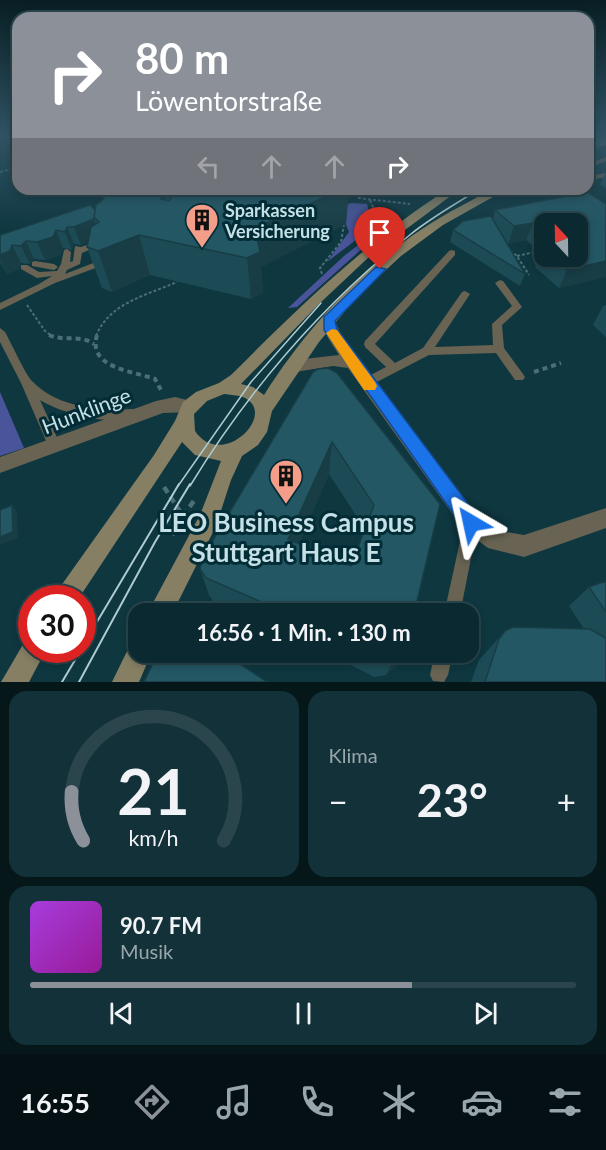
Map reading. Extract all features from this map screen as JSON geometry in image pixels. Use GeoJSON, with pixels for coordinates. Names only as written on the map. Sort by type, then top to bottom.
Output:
{"type":"FeatureCollection","features":[{"type":"Feature","properties":{"kind":"main road"},"geometry":{"type":"LineString","coordinates":[[224,388],[237,379],[318,295],[364,252],[446,195]]}},
{"type":"Feature","properties":{"kind":"main road"},"geometry":{"type":"LineString","coordinates":[[264,409],[328,321],[364,284],[419,236],[491,195]]}},
{"type":"Feature","properties":{"kind":"main road"},"geometry":{"type":"LineString","coordinates":[[75,585],[161,461],[186,415],[210,391],[224,388],[245,390],[260,401],[264,409],[265,421],[260,433],[249,443],[235,450],[223,452],[201,448],[188,438],[186,415]]}},
{"type":"Feature","properties":{"kind":"main road"},"geometry":{"type":"LineString","coordinates":[[165,603],[209,519],[221,480],[235,450]]}},
{"type":"Feature","properties":{"kind":"main road"},"geometry":{"type":"LineString","coordinates":[[14,682],[26,663]]}},
{"type":"Feature","properties":{"kind":"main road"},"geometry":{"type":"LineString","coordinates":[[125,682],[134,663]]}},
{"type":"Feature","properties":{"kind":"street"},"geometry":{"type":"LineString","coordinates":[[574,195],[606,213]]}},
{"type":"Feature","properties":{"kind":"street"},"geometry":{"type":"LineString","coordinates":[[328,321],[333,335],[471,523],[496,541],[524,546],[606,518]]}},
{"type":"Feature","properties":{"kind":"street"},"geometry":{"type":"LineString","coordinates":[[295,366],[333,360],[353,363]]}},
{"type":"Feature","properties":{"kind":"street","name":"Hunklinge"},"geometry":{"type":"LineString","coordinates":[[0,465],[140,414],[175,404],[186,415]]}},
{"type":"Feature","properties":{"kind":"lane"},"geometry":{"type":"LineString","coordinates":[[0,307],[77,262],[78,249],[110,237]]}},
{"type":"Feature","properties":{"kind":"lane"},"geometry":{"type":"LineString","coordinates":[[58,272],[67,252]]}},
{"type":"Feature","properties":{"kind":"lane"},"geometry":{"type":"LineString","coordinates":[[394,368],[369,344],[452,253]]}},
{"type":"Feature","properties":{"kind":"lane"},"geometry":{"type":"LineString","coordinates":[[24,267],[37,275],[106,261]]}},
{"type":"Feature","properties":{"kind":"lane"},"geometry":{"type":"LineString","coordinates":[[35,264],[58,272]]}},
{"type":"Feature","properties":{"kind":"lane"},"geometry":{"type":"LineString","coordinates":[[500,283],[517,307],[497,324],[499,349],[519,377]]}},
{"type":"Feature","properties":{"kind":"lane"},"geometry":{"type":"LineString","coordinates":[[427,351],[465,294]]}},
{"type":"Feature","properties":{"kind":"lane"},"geometry":{"type":"LineString","coordinates":[[0,332],[27,383],[55,446]]}},
{"type":"Feature","properties":{"kind":"lane"},"geometry":{"type":"LineString","coordinates":[[367,382],[427,351],[499,349]]}},
{"type":"Feature","properties":{"kind":"lane"},"geometry":{"type":"LineString","coordinates":[[27,383],[40,396],[57,406],[117,415],[140,414]]}},
{"type":"Feature","properties":{"kind":"lane"},"geometry":{"type":"LineString","coordinates":[[454,603],[471,523]]}},
{"type":"Feature","properties":{"kind":"lane"},"geometry":{"type":"LineString","coordinates":[[439,675],[442,663]]}},
{"type":"Feature","properties":{"kind":"path"},"geometry":{"type":"LineString","coordinates":[[358,198],[410,205]]}},
{"type":"Feature","properties":{"kind":"path"},"geometry":{"type":"LineString","coordinates":[[370,200],[381,226]]}},
{"type":"Feature","properties":{"kind":"path"},"geometry":{"type":"LineString","coordinates":[[322,274],[320,268],[345,232],[339,219]]}},
{"type":"Feature","properties":{"kind":"path"},"geometry":{"type":"LineString","coordinates":[[503,247],[517,256],[529,275]]}},
{"type":"Feature","properties":{"kind":"path"},"geometry":{"type":"LineString","coordinates":[[517,256],[534,252]]}},
{"type":"Feature","properties":{"kind":"path"},"geometry":{"type":"LineString","coordinates":[[94,344],[96,335],[108,317],[120,306],[177,282]]}},
{"type":"Feature","properties":{"kind":"path"},"geometry":{"type":"LineString","coordinates":[[20,294],[48,338],[55,340],[86,338],[94,344],[100,357],[112,366],[155,379],[163,394]]}},
{"type":"Feature","properties":{"kind":"path"},"geometry":{"type":"LineString","coordinates":[[534,372],[561,363]]}},
{"type":"Feature","properties":{"kind":"path"},"geometry":{"type":"LineString","coordinates":[[159,494],[165,485],[183,516]]}},
{"type":"Feature","properties":{"kind":"path"},"geometry":{"type":"LineString","coordinates":[[172,535],[196,497]]}},
{"type":"Feature","properties":{"kind":"shaded area"},"geometry":{"type":"Polygon","coordinates":[[[351,203],[367,204],[373,227],[327,262],[349,232],[345,222],[332,212],[351,203]]]}},
{"type":"Feature","properties":{"kind":"shaded area"},"geometry":{"type":"Polygon","coordinates":[[[366,239],[365,246],[297,307],[288,308],[344,256],[366,239]]]}},
{"type":"Feature","properties":{"kind":"shaded area"},"geometry":{"type":"Polygon","coordinates":[[[0,392],[24,448],[0,456],[0,392]]]}},
{"type":"Feature","properties":{"kind":"building"},"geometry":{"type":"Polygon","coordinates":[[[162,195],[161,199],[169,201],[172,195],[329,195],[255,228],[260,252],[247,258],[139,235],[98,251],[87,247],[91,227],[99,222],[94,217],[96,205],[104,199],[101,196],[162,195]]]}},
{"type":"Feature","properties":{"kind":"building"},"geometry":{"type":"Polygon","coordinates":[[[572,195],[592,195],[606,204],[606,261],[588,265],[588,213],[534,213],[534,224],[514,226],[495,210],[572,195]]]}},
{"type":"Feature","properties":{"kind":"building"},"geometry":{"type":"Polygon","coordinates":[[[90,205],[95,210],[94,219],[74,227],[67,227],[65,232],[56,230],[53,237],[37,242],[26,241],[21,246],[12,245],[10,251],[0,255],[0,235],[90,205]]]}},
{"type":"Feature","properties":{"kind":"building"},"geometry":{"type":"Polygon","coordinates":[[[491,216],[525,274],[453,230],[463,221],[491,216]]]}},
{"type":"Feature","properties":{"kind":"building"},"geometry":{"type":"Polygon","coordinates":[[[564,267],[580,267],[567,270],[564,267]]]}},
{"type":"Feature","properties":{"kind":"building","name":"LEO Business Campus Stuttgart Haus E"},"geometry":{"type":"Polygon","coordinates":[[[328,368],[337,373],[440,504],[417,603],[264,603],[206,578],[200,569],[203,557],[313,372],[328,368]],[[332,442],[288,539],[351,566],[374,505],[332,442]]]}},
{"type":"Feature","properties":{"kind":"building"},"geometry":{"type":"Polygon","coordinates":[[[12,505],[13,532],[0,537],[0,510],[12,505]]]}},
{"type":"Feature","properties":{"kind":"building"},"geometry":{"type":"Polygon","coordinates":[[[606,581],[606,612],[589,587],[606,581]]]}},
{"type":"Feature","properties":{"kind":"building"},"geometry":{"type":"Polygon","coordinates":[[[513,627],[590,629],[606,638],[606,682],[485,682],[499,639],[505,631],[513,627]]]}},
{"type":"Feature","properties":{"kind":"building"},"geometry":{"type":"Polygon","coordinates":[[[153,663],[238,663],[267,682],[144,682],[153,663]]]}},
{"type":"Feature","properties":{"kind":"tram line"},"geometry":{"type":"LineString","coordinates":[[190,486],[262,383],[318,319],[411,234],[469,195]]}},
{"type":"Feature","properties":{"kind":"tram line"},"geometry":{"type":"LineString","coordinates":[[178,486],[251,382],[321,303]]}},
{"type":"Feature","properties":{"kind":"tram line"},"geometry":{"type":"LineString","coordinates":[[96,623],[179,484]]}},
{"type":"Feature","properties":{"kind":"tram line"},"geometry":{"type":"LineString","coordinates":[[79,682],[155,542],[190,484]]}},
{"type":"Feature","properties":{"kind":"tram line"},"geometry":{"type":"LineString","coordinates":[[62,682],[73,663]]}},
{"type":"Feature","properties":{"kind":"slow traffic"},"geometry":{"type":"LineString","coordinates":[[332,333],[370,386]]}},
{"type":"Feature","properties":{"kind":"place","name":"Sparkassen Versicherung"},"geometry":{"type":"Point","coordinates":[202,249]}},
{"type":"Feature","properties":{"kind":"place","name":"LEO Business Campus Stuttgart Haus E"},"geometry":{"type":"Point","coordinates":[286,505]}},
{"type":"Feature","properties":{"kind":"route"},"geometry":{"type":"LineString","coordinates":[[380,269],[328,321],[330,330],[471,523]]}}]}
